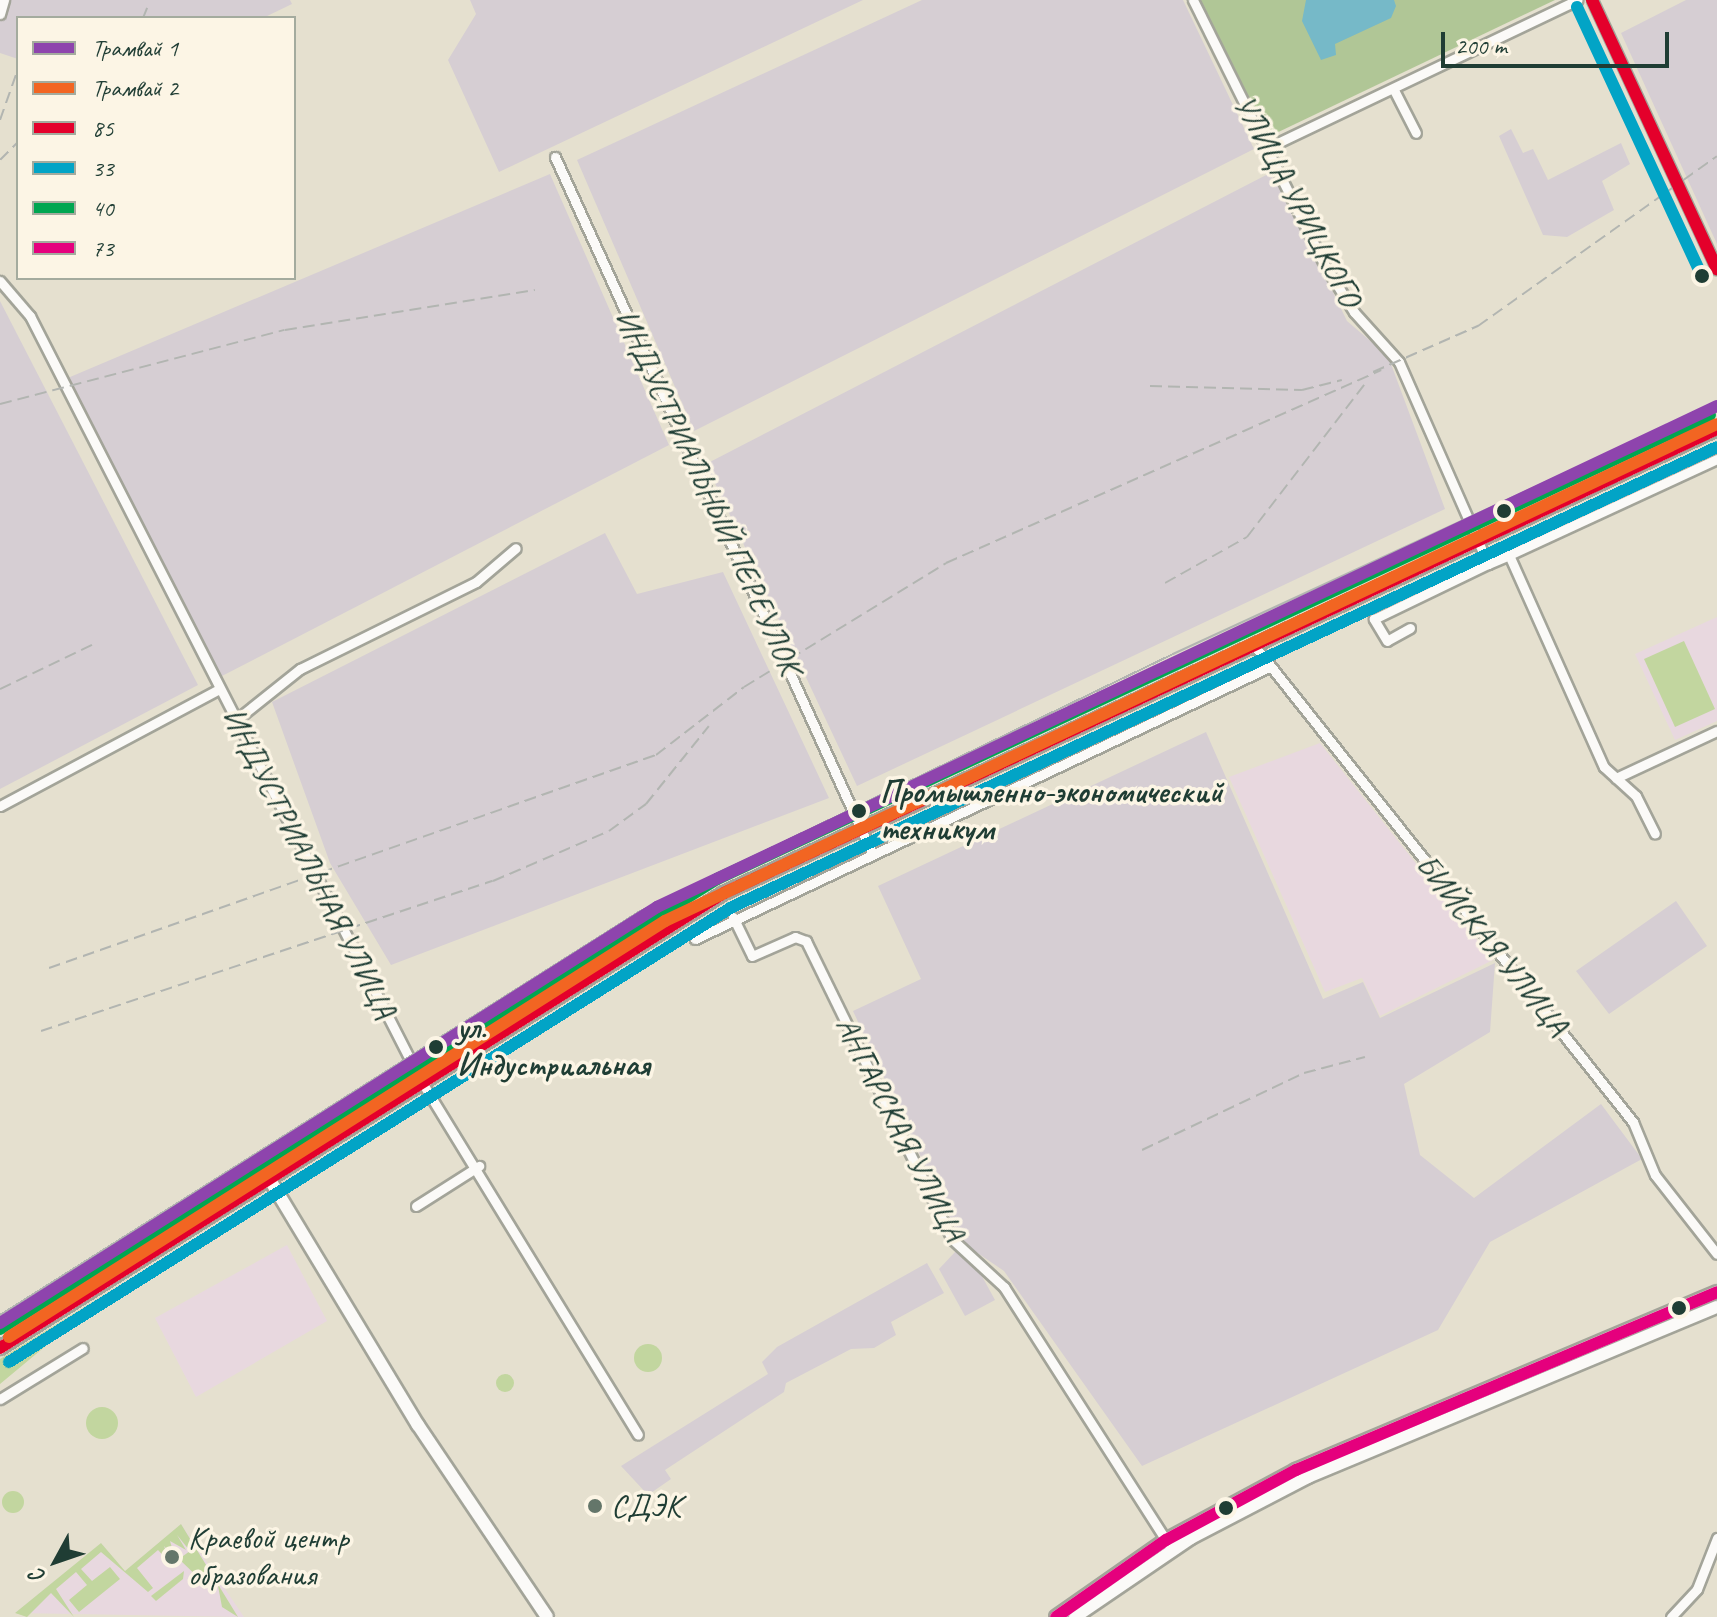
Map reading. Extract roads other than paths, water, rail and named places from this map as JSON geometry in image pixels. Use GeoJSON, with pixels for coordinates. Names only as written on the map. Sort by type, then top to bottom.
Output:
{"type":"FeatureCollection","features":[{"type":"Feature","properties":{"kind":"main road"},"geometry":{"type":"LineString","coordinates":[[0,1348],[267,1175],[724,893],[1717,429]]}},
{"type":"Feature","properties":{"kind":"main road"},"geometry":{"type":"LineString","coordinates":[[267,1175],[425,1436],[547,1617]]}},
{"type":"Feature","properties":{"kind":"main road"},"geometry":{"type":"LineString","coordinates":[[1056,1617],[1296,1470],[1717,1292]]}},
{"type":"Feature","properties":{"kind":"main road"},"geometry":{"type":"LineString","coordinates":[[1075,1617],[1169,1545],[1308,1477],[1717,1307]]}},
{"type":"Feature","properties":{"kind":"street"},"geometry":{"type":"LineString","coordinates":[[0,14],[4,0]]}},
{"type":"Feature","properties":{"kind":"street","name":"УЛИЦА УРИЦКОГО"},"geometry":{"type":"LineString","coordinates":[[1193,0],[1354,312],[1399,362],[1488,564]]}},
{"type":"Feature","properties":{"kind":"street"},"geometry":{"type":"LineString","coordinates":[[1267,148],[1577,0]]}},
{"type":"Feature","properties":{"kind":"street"},"geometry":{"type":"LineString","coordinates":[[1592,0],[1717,269]]}},
{"type":"Feature","properties":{"kind":"street"},"geometry":{"type":"LineString","coordinates":[[1394,90],[1416,133]]}},
{"type":"Feature","properties":{"kind":"street","name":"ИНДУСТРИАЛЬНЫЙ ПЕРЕУЛОК"},"geometry":{"type":"LineString","coordinates":[[555,157],[871,851]]}},
{"type":"Feature","properties":{"kind":"street","name":"ИНДУСТРИАЛЬНАЯ УЛИЦА"},"geometry":{"type":"LineString","coordinates":[[0,281],[24,306],[61,375],[420,1079],[479,1166],[638,1435]]}},
{"type":"Feature","properties":{"kind":"street"},"geometry":{"type":"LineString","coordinates":[[1410,628],[1387,641],[1374,619],[1717,459]]}},
{"type":"Feature","properties":{"kind":"street"},"geometry":{"type":"LineString","coordinates":[[236,720],[300,669],[476,582],[516,548]]}},
{"type":"Feature","properties":{"kind":"street"},"geometry":{"type":"LineString","coordinates":[[1509,555],[1604,767],[1636,796],[1655,834]]}},
{"type":"Feature","properties":{"kind":"street","name":"БИЙСКАЯ УЛИЦА"},"geometry":{"type":"LineString","coordinates":[[1253,644],[1633,1122],[1655,1175],[1717,1254]]}},
{"type":"Feature","properties":{"kind":"street"},"geometry":{"type":"LineString","coordinates":[[695,939],[733,917],[871,851],[1269,667]]}},
{"type":"Feature","properties":{"kind":"street"},"geometry":{"type":"LineString","coordinates":[[0,806],[219,689]]}},
{"type":"Feature","properties":{"kind":"street"},"geometry":{"type":"LineString","coordinates":[[1616,778],[1717,731]]}},
{"type":"Feature","properties":{"kind":"street","name":"АНГАРСКАЯ УЛИЦА"},"geometry":{"type":"LineString","coordinates":[[733,917],[752,956],[795,937],[806,941],[955,1244],[1004,1287],[1169,1545]]}},
{"type":"Feature","properties":{"kind":"street"},"geometry":{"type":"LineString","coordinates":[[416,1206],[479,1166]]}},
{"type":"Feature","properties":{"kind":"street"},"geometry":{"type":"LineString","coordinates":[[0,1399],[83,1348]]}},
{"type":"Feature","properties":{"kind":"street"},"geometry":{"type":"LineString","coordinates":[[1671,1617],[1697,1589],[1717,1538]]}},
{"type":"Feature","properties":{"kind":"water"},"geometry":{"type":"Polygon","coordinates":[[[1306,0],[1394,0],[1396,6],[1391,18],[1335,44],[1336,55],[1321,60],[1302,21],[1306,0]]]}},
{"type":"Feature","properties":{"kind":"tram line"},"geometry":{"type":"LineString","coordinates":[[0,1315],[640,911],[1173,654],[1717,403]]}},
{"type":"Feature","properties":{"kind":"tram line","name":"1"},"geometry":{"type":"LineString","coordinates":[[0,1323],[657,907],[1717,406]]}},
{"type":"Feature","properties":{"kind":"tram line","name":"2"},"geometry":{"type":"LineString","coordinates":[[9,1337],[665,921],[1717,424]]}},
{"type":"Feature","properties":{"kind":"railway"},"geometry":{"type":"LineString","coordinates":[[144,16],[147,8]]}},
{"type":"Feature","properties":{"kind":"railway"},"geometry":{"type":"LineString","coordinates":[[0,120],[16,75]]}},
{"type":"Feature","properties":{"kind":"railway"},"geometry":{"type":"LineString","coordinates":[[0,160],[16,144]]}},
{"type":"Feature","properties":{"kind":"railway"},"geometry":{"type":"LineString","coordinates":[[1373,372],[1478,326],[1717,156]]}},
{"type":"Feature","properties":{"kind":"railway"},"geometry":{"type":"LineString","coordinates":[[0,404],[285,330],[535,290]]}},
{"type":"Feature","properties":{"kind":"railway"},"geometry":{"type":"LineString","coordinates":[[49,968],[656,755],[744,687],[946,563],[1381,370]]}},
{"type":"Feature","properties":{"kind":"railway"},"geometry":{"type":"LineString","coordinates":[[1150,386],[1302,390],[1342,380]]}},
{"type":"Feature","properties":{"kind":"railway"},"geometry":{"type":"LineString","coordinates":[[1165,583],[1247,537],[1367,381]]}},
{"type":"Feature","properties":{"kind":"railway"},"geometry":{"type":"LineString","coordinates":[[0,689],[96,643]]}},
{"type":"Feature","properties":{"kind":"railway"},"geometry":{"type":"LineString","coordinates":[[41,1031],[493,881],[609,831],[646,804],[709,726]]}},
{"type":"Feature","properties":{"kind":"railway"},"geometry":{"type":"LineString","coordinates":[[1142,1150],[1304,1073],[1365,1057]]}},
{"type":"Feature","properties":{"kind":"place","name":"Промышленно-экономический техникум"},"geometry":{"type":"Point","coordinates":[859,811]}},
{"type":"Feature","properties":{"kind":"place","name":"ул. Индустриальная"},"geometry":{"type":"Point","coordinates":[436,1047]}},
{"type":"Feature","properties":{"kind":"place","name":"СДЭК"},"geometry":{"type":"Point","coordinates":[595,1506]}},
{"type":"Feature","properties":{"kind":"place","name":"Краевой центр образования"},"geometry":{"type":"Point","coordinates":[172,1557]}}]}
